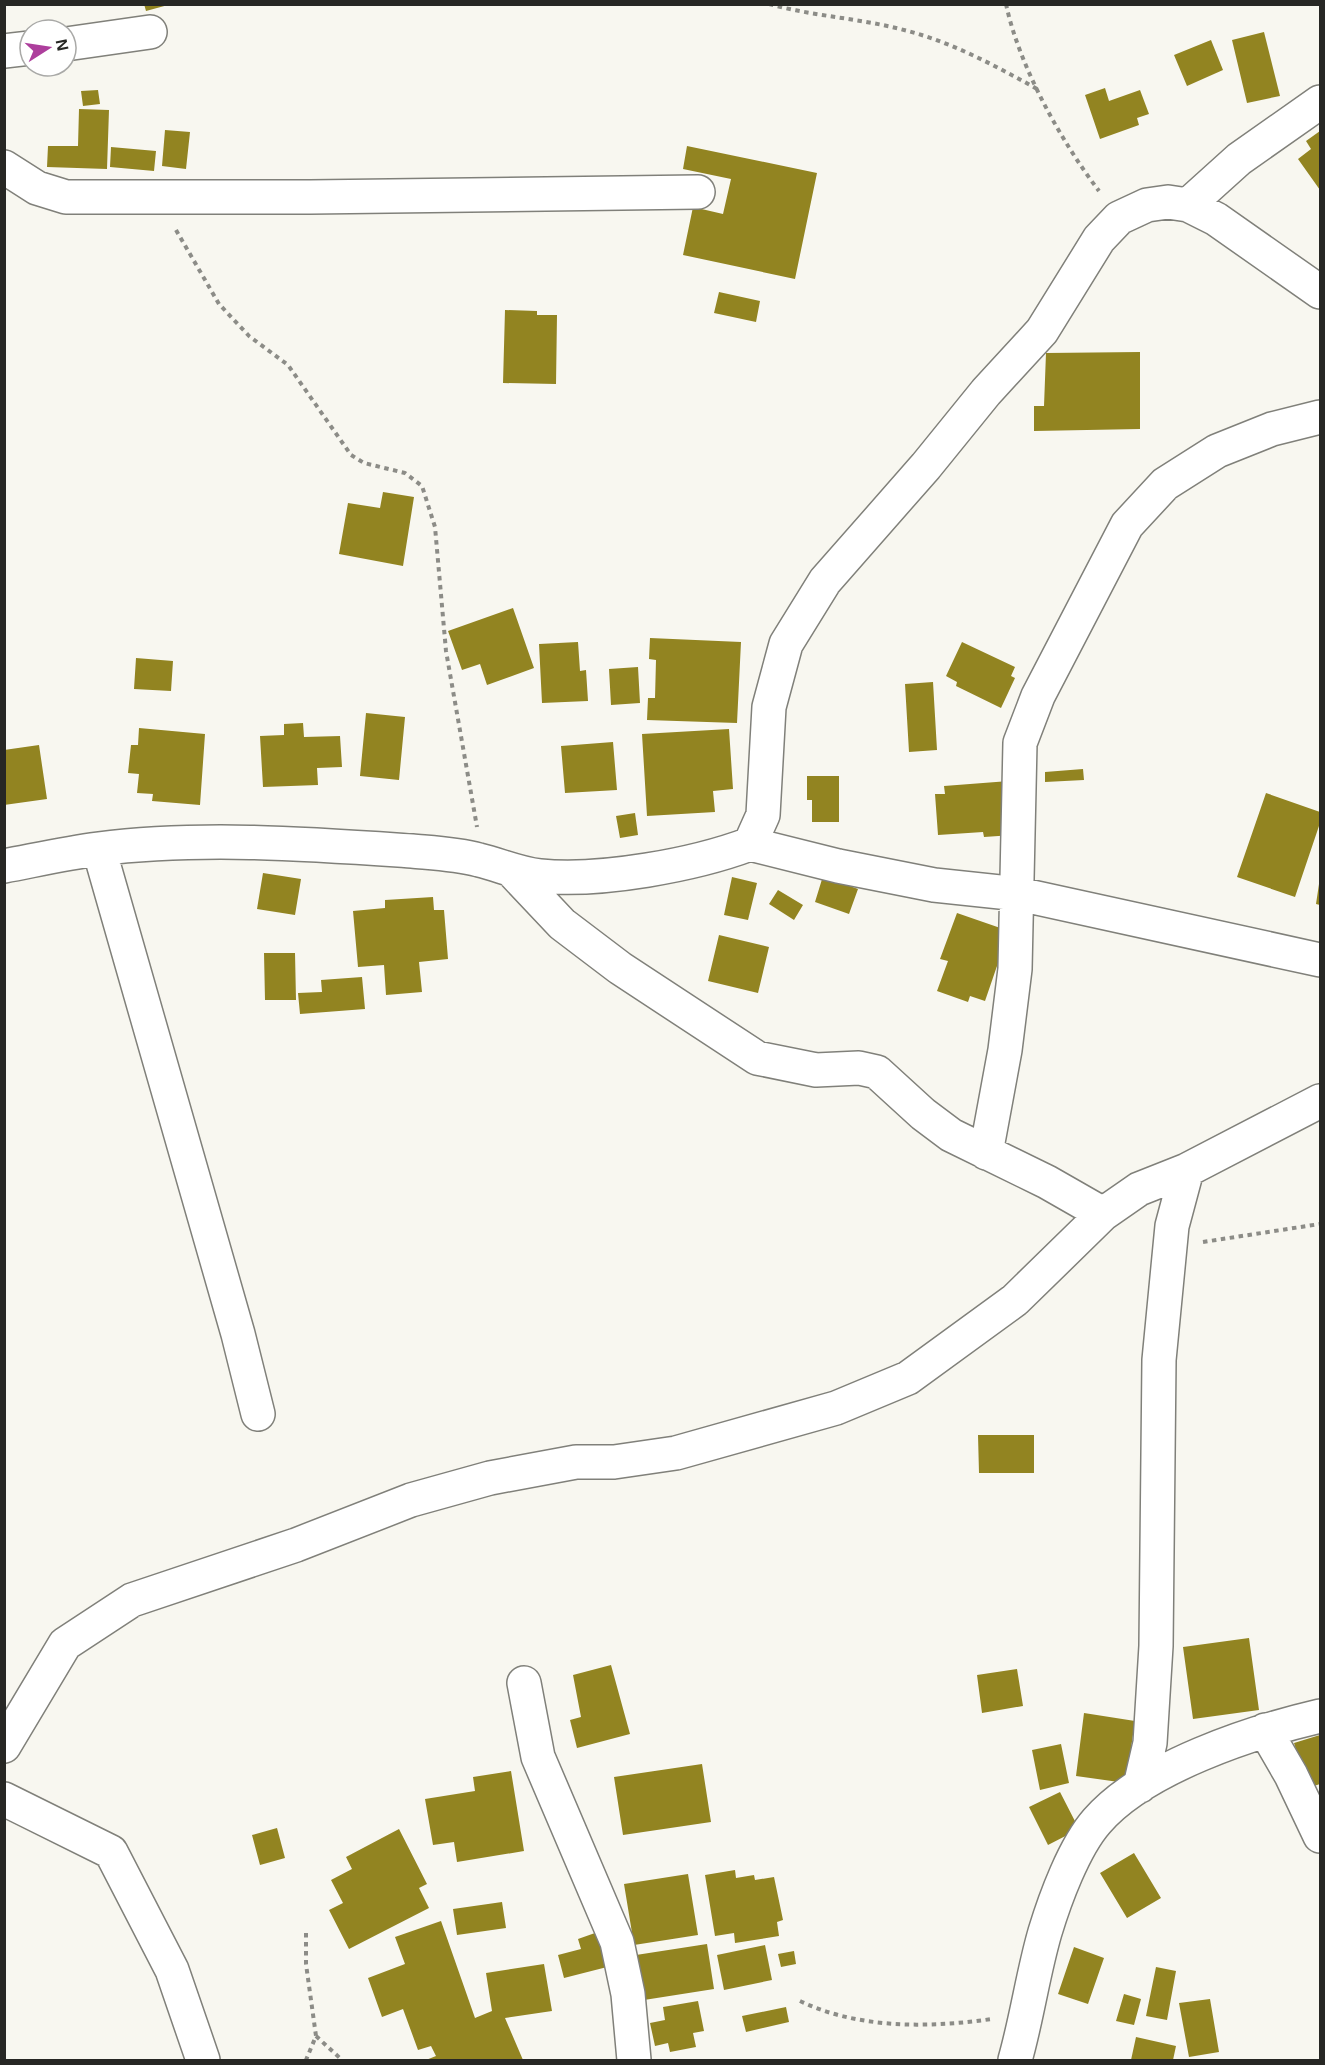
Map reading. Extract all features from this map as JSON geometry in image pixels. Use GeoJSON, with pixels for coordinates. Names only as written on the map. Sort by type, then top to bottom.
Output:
{"type":"FeatureCollection","features":[{"type":"Feature","properties":{"kind":"street"},"geometry":{"type":"LineString","coordinates":[[78,42],[150,32]]}},
{"type":"Feature","properties":{"kind":"street"},"geometry":{"type":"LineString","coordinates":[[1188,205],[1239,159],[1320,102]]}},
{"type":"Feature","properties":{"kind":"street"},"geometry":{"type":"LineString","coordinates":[[4,167],[37,188],[66,196],[698,192]]}},
{"type":"Feature","properties":{"kind":"street"},"geometry":{"type":"LineString","coordinates":[[750,844],[763,815],[769,707],[786,644],[825,581],[926,466],[986,392],[1042,331],[1099,239],[1119,218],[1147,205],[1168,202],[1188,205],[1216,219],[1320,292]]}},
{"type":"Feature","properties":{"kind":"street"},"geometry":{"type":"LineString","coordinates":[[986,1153],[1005,1050],[1014,969],[1018,894],[1017,792],[1020,743],[1038,696],[1127,525],[1165,484],[1218,451],[1272,429],[1320,417]]}},
{"type":"Feature","properties":{"kind":"street"},"geometry":{"type":"LineString","coordinates":[[4,866],[99,849],[193,843],[332,846],[451,854],[504,868],[567,877],[632,871],[722,854],[750,844],[838,866],[934,885],[1018,894],[1320,960]]}},
{"type":"Feature","properties":{"kind":"street"},"geometry":{"type":"LineString","coordinates":[[99,849],[238,1334],[258,1414]]}},
{"type":"Feature","properties":{"kind":"street"},"geometry":{"type":"LineString","coordinates":[[504,868],[562,924],[620,968],[757,1058],[816,1070],[859,1068],[877,1072],[923,1114],[951,1135],[1047,1182],[1103,1214]]}},
{"type":"Feature","properties":{"kind":"street"},"geometry":{"type":"LineString","coordinates":[[4,1746],[65,1644],[132,1600],[296,1545],[411,1500],[490,1478],[576,1462],[614,1462],[676,1453],[836,1408],[908,1378],[1015,1300],[1103,1214],[1139,1189],[1187,1170],[1320,1101]]}},
{"type":"Feature","properties":{"kind":"street"},"geometry":{"type":"LineString","coordinates":[[1140,1786],[1150,1743],[1156,1646],[1159,1360],[1172,1226],[1187,1170]]}},
{"type":"Feature","properties":{"kind":"street"},"geometry":{"type":"LineString","coordinates":[[524,1683],[538,1757],[617,1942],[628,1994],[634,2061]]}},
{"type":"Feature","properties":{"kind":"street"},"geometry":{"type":"LineString","coordinates":[[1015,2061],[1029,2012],[1045,1932],[1079,1848],[1097,1821],[1140,1786],[1186,1762],[1264,1730],[1320,1716]]}},
{"type":"Feature","properties":{"kind":"street"},"geometry":{"type":"LineString","coordinates":[[1264,1730],[1291,1775],[1320,1836]]}},
{"type":"Feature","properties":{"kind":"street"},"geometry":{"type":"LineString","coordinates":[[4,1799],[111,1852],[172,1970],[202,2061]]}},
{"type":"Feature","properties":{"kind":"path"},"geometry":{"type":"LineString","coordinates":[[769,4],[900,29],[940,41],[979,57],[1039,90]]}},
{"type":"Feature","properties":{"kind":"path"},"geometry":{"type":"LineString","coordinates":[[1006,4],[1011,28],[1039,90],[1080,165],[1119,218]]}},
{"type":"Feature","properties":{"kind":"path"},"geometry":{"type":"LineString","coordinates":[[159,197],[198,271],[219,304],[249,336],[288,366],[351,454],[364,462],[405,473],[422,486],[435,527],[447,651],[471,803],[478,833],[504,868]]}},
{"type":"Feature","properties":{"kind":"path"},"geometry":{"type":"LineString","coordinates":[[1167,1263],[1178,1253],[1196,1244],[1320,1224]]}},
{"type":"Feature","properties":{"kind":"path"},"geometry":{"type":"LineString","coordinates":[[306,1933],[306,1964],[316,2036],[306,2061]]}},
{"type":"Feature","properties":{"kind":"path"},"geometry":{"type":"LineString","coordinates":[[800,2001],[820,2011],[873,2023],[989,2019],[1029,2012]]}},
{"type":"Feature","properties":{"kind":"path"},"geometry":{"type":"LineString","coordinates":[[316,2036],[342,2061]]}},
{"type":"Feature","properties":{"kind":"building"},"geometry":{"type":"Polygon","coordinates":[[[144,4],[168,4],[168,5],[146,11],[144,4]]]}},
{"type":"Feature","properties":{"kind":"building"},"geometry":{"type":"Polygon","coordinates":[[[1264,32],[1280,96],[1247,103],[1232,40],[1264,32]]]}},
{"type":"Feature","properties":{"kind":"building"},"geometry":{"type":"Polygon","coordinates":[[[1211,40],[1223,70],[1187,86],[1174,55],[1211,40]]]}},
{"type":"Feature","properties":{"kind":"building"},"geometry":{"type":"Polygon","coordinates":[[[1105,88],[1109,101],[1140,90],[1149,114],[1137,118],[1139,125],[1100,139],[1085,95],[1105,88]]]}},
{"type":"Feature","properties":{"kind":"building"},"geometry":{"type":"Polygon","coordinates":[[[98,90],[100,104],[83,106],[81,91],[98,90]]]}},
{"type":"Feature","properties":{"kind":"building"},"geometry":{"type":"Polygon","coordinates":[[[79,109],[109,110],[107,169],[47,167],[48,146],[78,146],[79,109]]]}},
{"type":"Feature","properties":{"kind":"building"},"geometry":{"type":"Polygon","coordinates":[[[165,130],[190,132],[186,169],[162,166],[165,130]]]}},
{"type":"Feature","properties":{"kind":"building"},"geometry":{"type":"Polygon","coordinates":[[[1320,131],[1320,190],[1298,159],[1311,149],[1306,141],[1320,131]]]}},
{"type":"Feature","properties":{"kind":"building"},"geometry":{"type":"Polygon","coordinates":[[[687,146],[817,173],[795,279],[683,255],[693,207],[723,214],[731,179],[683,169],[687,146]]]}},
{"type":"Feature","properties":{"kind":"building"},"geometry":{"type":"Polygon","coordinates":[[[111,147],[156,151],[154,171],[110,167],[111,147]]]}},
{"type":"Feature","properties":{"kind":"building"},"geometry":{"type":"Polygon","coordinates":[[[719,292],[760,301],[756,322],[714,313],[719,292]]]}},
{"type":"Feature","properties":{"kind":"building"},"geometry":{"type":"Polygon","coordinates":[[[505,310],[537,311],[537,315],[557,315],[556,384],[503,383],[505,310]]]}},
{"type":"Feature","properties":{"kind":"building"},"geometry":{"type":"Polygon","coordinates":[[[1140,352],[1140,429],[1034,431],[1034,406],[1044,406],[1046,353],[1140,352]]]}},
{"type":"Feature","properties":{"kind":"building"},"geometry":{"type":"Polygon","coordinates":[[[383,492],[414,497],[403,566],[339,554],[348,503],[380,508],[383,492]]]}},
{"type":"Feature","properties":{"kind":"building"},"geometry":{"type":"Polygon","coordinates":[[[513,608],[534,668],[487,685],[480,664],[462,670],[448,631],[513,608]]]}},
{"type":"Feature","properties":{"kind":"building"},"geometry":{"type":"Polygon","coordinates":[[[650,638],[741,642],[737,723],[647,720],[648,698],[655,698],[656,660],[649,659],[650,638]]]}},
{"type":"Feature","properties":{"kind":"building"},"geometry":{"type":"Polygon","coordinates":[[[578,642],[580,671],[586,670],[588,701],[542,703],[539,644],[578,642]]]}},
{"type":"Feature","properties":{"kind":"building"},"geometry":{"type":"Polygon","coordinates":[[[962,642],[1015,667],[1011,676],[1015,678],[1001,708],[956,686],[957,682],[946,676],[962,642]]]}},
{"type":"Feature","properties":{"kind":"building"},"geometry":{"type":"Polygon","coordinates":[[[136,658],[173,661],[171,691],[134,689],[136,658]]]}},
{"type":"Feature","properties":{"kind":"building"},"geometry":{"type":"Polygon","coordinates":[[[638,667],[640,703],[611,705],[609,669],[638,667]]]}},
{"type":"Feature","properties":{"kind":"building"},"geometry":{"type":"Polygon","coordinates":[[[933,682],[937,750],[909,752],[905,684],[933,682]]]}},
{"type":"Feature","properties":{"kind":"building"},"geometry":{"type":"Polygon","coordinates":[[[366,713],[405,717],[399,780],[360,776],[366,713]]]}},
{"type":"Feature","properties":{"kind":"building"},"geometry":{"type":"Polygon","coordinates":[[[303,723],[304,737],[340,736],[342,767],[317,768],[318,785],[263,787],[260,736],[284,735],[284,724],[303,723]]]}},
{"type":"Feature","properties":{"kind":"building"},"geometry":{"type":"Polygon","coordinates":[[[139,728],[205,734],[200,805],[152,801],[153,794],[137,793],[139,774],[128,773],[131,745],[138,745],[139,728]]]}},
{"type":"Feature","properties":{"kind":"building"},"geometry":{"type":"Polygon","coordinates":[[[729,729],[733,789],[713,791],[715,812],[647,816],[642,734],[729,729]]]}},
{"type":"Feature","properties":{"kind":"building"},"geometry":{"type":"Polygon","coordinates":[[[613,742],[617,790],[565,793],[561,746],[613,742]]]}},
{"type":"Feature","properties":{"kind":"building"},"geometry":{"type":"Polygon","coordinates":[[[39,745],[47,799],[4,805],[4,750],[39,745]]]}},
{"type":"Feature","properties":{"kind":"building"},"geometry":{"type":"Polygon","coordinates":[[[1083,769],[1084,780],[1045,782],[1045,772],[1083,769]]]}},
{"type":"Feature","properties":{"kind":"building"},"geometry":{"type":"Polygon","coordinates":[[[807,776],[839,776],[839,822],[812,822],[812,800],[807,800],[807,776]]]}},
{"type":"Feature","properties":{"kind":"building"},"geometry":{"type":"Polygon","coordinates":[[[1009,781],[1013,835],[984,837],[983,832],[938,835],[935,794],[945,794],[944,786],[1009,781]]]}},
{"type":"Feature","properties":{"kind":"building"},"geometry":{"type":"Polygon","coordinates":[[[1266,793],[1320,812],[1320,823],[1295,897],[1237,877],[1266,793]]]}},
{"type":"Feature","properties":{"kind":"building"},"geometry":{"type":"Polygon","coordinates":[[[635,813],[638,835],[620,838],[616,816],[635,813]]]}},
{"type":"Feature","properties":{"kind":"building"},"geometry":{"type":"Polygon","coordinates":[[[263,873],[301,879],[295,915],[257,909],[263,873]]]}},
{"type":"Feature","properties":{"kind":"building"},"geometry":{"type":"Polygon","coordinates":[[[823,876],[858,889],[849,914],[815,902],[823,876]]]}},
{"type":"Feature","properties":{"kind":"building"},"geometry":{"type":"Polygon","coordinates":[[[732,877],[757,883],[748,920],[724,915],[732,877]]]}},
{"type":"Feature","properties":{"kind":"building"},"geometry":{"type":"Polygon","coordinates":[[[1320,884],[1320,905],[1316,904],[1320,884]]]}},
{"type":"Feature","properties":{"kind":"building"},"geometry":{"type":"Polygon","coordinates":[[[778,890],[803,905],[794,920],[769,904],[778,890]]]}},
{"type":"Feature","properties":{"kind":"building"},"geometry":{"type":"Polygon","coordinates":[[[433,897],[434,910],[444,910],[448,959],[419,962],[422,992],[386,995],[384,965],[358,967],[353,911],[385,908],[385,900],[433,897]]]}},
{"type":"Feature","properties":{"kind":"building"},"geometry":{"type":"Polygon","coordinates":[[[957,913],[1009,931],[985,1001],[970,996],[968,1002],[937,991],[948,961],[940,959],[957,913]]]}},
{"type":"Feature","properties":{"kind":"building"},"geometry":{"type":"Polygon","coordinates":[[[719,935],[769,947],[758,993],[708,981],[719,935]]]}},
{"type":"Feature","properties":{"kind":"building"},"geometry":{"type":"Polygon","coordinates":[[[264,953],[295,953],[296,1000],[265,1000],[264,953]]]}},
{"type":"Feature","properties":{"kind":"building"},"geometry":{"type":"Polygon","coordinates":[[[362,977],[365,1009],[300,1014],[298,993],[322,992],[321,980],[362,977]]]}},
{"type":"Feature","properties":{"kind":"building"},"geometry":{"type":"Polygon","coordinates":[[[978,1435],[1034,1435],[1034,1473],[979,1473],[978,1435]]]}},
{"type":"Feature","properties":{"kind":"building"},"geometry":{"type":"Polygon","coordinates":[[[1249,1638],[1259,1710],[1193,1719],[1183,1647],[1249,1638]]]}},
{"type":"Feature","properties":{"kind":"building"},"geometry":{"type":"Polygon","coordinates":[[[611,1665],[630,1734],[577,1748],[570,1720],[581,1717],[573,1675],[611,1665]]]}},
{"type":"Feature","properties":{"kind":"building"},"geometry":{"type":"Polygon","coordinates":[[[1017,1669],[1023,1706],[982,1713],[977,1675],[1017,1669]]]}},
{"type":"Feature","properties":{"kind":"building"},"geometry":{"type":"Polygon","coordinates":[[[1084,1713],[1135,1721],[1126,1783],[1076,1776],[1084,1713]]]}},
{"type":"Feature","properties":{"kind":"building"},"geometry":{"type":"Polygon","coordinates":[[[1320,1735],[1320,1784],[1308,1788],[1294,1743],[1320,1735]]]}},
{"type":"Feature","properties":{"kind":"building"},"geometry":{"type":"Polygon","coordinates":[[[1061,1744],[1069,1783],[1040,1790],[1032,1750],[1061,1744]]]}},
{"type":"Feature","properties":{"kind":"building"},"geometry":{"type":"Polygon","coordinates":[[[702,1764],[711,1822],[623,1835],[614,1777],[702,1764]]]}},
{"type":"Feature","properties":{"kind":"building"},"geometry":{"type":"Polygon","coordinates":[[[511,1771],[524,1851],[457,1862],[454,1842],[433,1845],[425,1799],[475,1791],[473,1777],[511,1771]]]}},
{"type":"Feature","properties":{"kind":"building"},"geometry":{"type":"Polygon","coordinates":[[[1060,1792],[1079,1829],[1048,1845],[1029,1807],[1060,1792]]]}},
{"type":"Feature","properties":{"kind":"building"},"geometry":{"type":"Polygon","coordinates":[[[277,1828],[285,1858],[260,1865],[252,1835],[277,1828]]]}},
{"type":"Feature","properties":{"kind":"building"},"geometry":{"type":"Polygon","coordinates":[[[399,1829],[427,1884],[419,1888],[429,1908],[349,1949],[329,1910],[343,1903],[331,1880],[352,1869],[346,1857],[399,1829]]]}},
{"type":"Feature","properties":{"kind":"building"},"geometry":{"type":"Polygon","coordinates":[[[1134,1853],[1161,1898],[1127,1918],[1100,1873],[1134,1853]]]}},
{"type":"Feature","properties":{"kind":"building"},"geometry":{"type":"Polygon","coordinates":[[[735,1870],[736,1878],[754,1875],[755,1880],[774,1877],[783,1920],[777,1922],[779,1936],[735,1943],[734,1933],[715,1936],[705,1875],[735,1870]]]}},
{"type":"Feature","properties":{"kind":"building"},"geometry":{"type":"Polygon","coordinates":[[[688,1874],[698,1935],[634,1945],[624,1884],[688,1874]]]}},
{"type":"Feature","properties":{"kind":"building"},"geometry":{"type":"Polygon","coordinates":[[[502,1902],[506,1928],[457,1935],[453,1909],[502,1902]]]}},
{"type":"Feature","properties":{"kind":"building"},"geometry":{"type":"Polygon","coordinates":[[[441,1921],[475,2018],[492,2011],[486,1973],[544,1964],[552,2011],[505,2018],[523,2060],[426,2060],[436,2056],[431,2046],[418,2050],[403,2009],[382,2017],[368,1978],[405,1964],[395,1937],[441,1921]]]}},
{"type":"Feature","properties":{"kind":"building"},"geometry":{"type":"Polygon","coordinates":[[[595,1933],[599,1944],[605,1943],[611,1966],[564,1978],[558,1955],[581,1949],[578,1939],[595,1933]]]}},
{"type":"Feature","properties":{"kind":"building"},"geometry":{"type":"Polygon","coordinates":[[[707,1944],[714,1989],[644,2000],[636,1955],[707,1944]]]}},
{"type":"Feature","properties":{"kind":"building"},"geometry":{"type":"Polygon","coordinates":[[[765,1945],[772,1980],[724,1990],[717,1955],[765,1945]]]}},
{"type":"Feature","properties":{"kind":"building"},"geometry":{"type":"Polygon","coordinates":[[[1074,1947],[1104,1958],[1088,2004],[1058,1994],[1074,1947]]]}},
{"type":"Feature","properties":{"kind":"building"},"geometry":{"type":"Polygon","coordinates":[[[794,1951],[796,1964],[781,1967],[778,1954],[794,1951]]]}},
{"type":"Feature","properties":{"kind":"building"},"geometry":{"type":"Polygon","coordinates":[[[1156,1967],[1176,1971],[1167,2020],[1146,2016],[1156,1967]]]}},
{"type":"Feature","properties":{"kind":"building"},"geometry":{"type":"Polygon","coordinates":[[[1124,1994],[1141,1999],[1134,2025],[1116,2021],[1124,1994]]]}},
{"type":"Feature","properties":{"kind":"building"},"geometry":{"type":"Polygon","coordinates":[[[1210,1999],[1219,2052],[1189,2057],[1179,2003],[1210,1999]]]}},
{"type":"Feature","properties":{"kind":"building"},"geometry":{"type":"Polygon","coordinates":[[[698,2001],[704,2031],[693,2033],[696,2047],[670,2052],[668,2043],[655,2046],[650,2023],[665,2020],[663,2007],[698,2001]]]}},
{"type":"Feature","properties":{"kind":"building"},"geometry":{"type":"Polygon","coordinates":[[[786,2007],[789,2022],[746,2032],[742,2016],[786,2007]]]}},
{"type":"Feature","properties":{"kind":"building"},"geometry":{"type":"Polygon","coordinates":[[[1136,2037],[1176,2046],[1173,2060],[1131,2060],[1136,2037]]]}}]}
